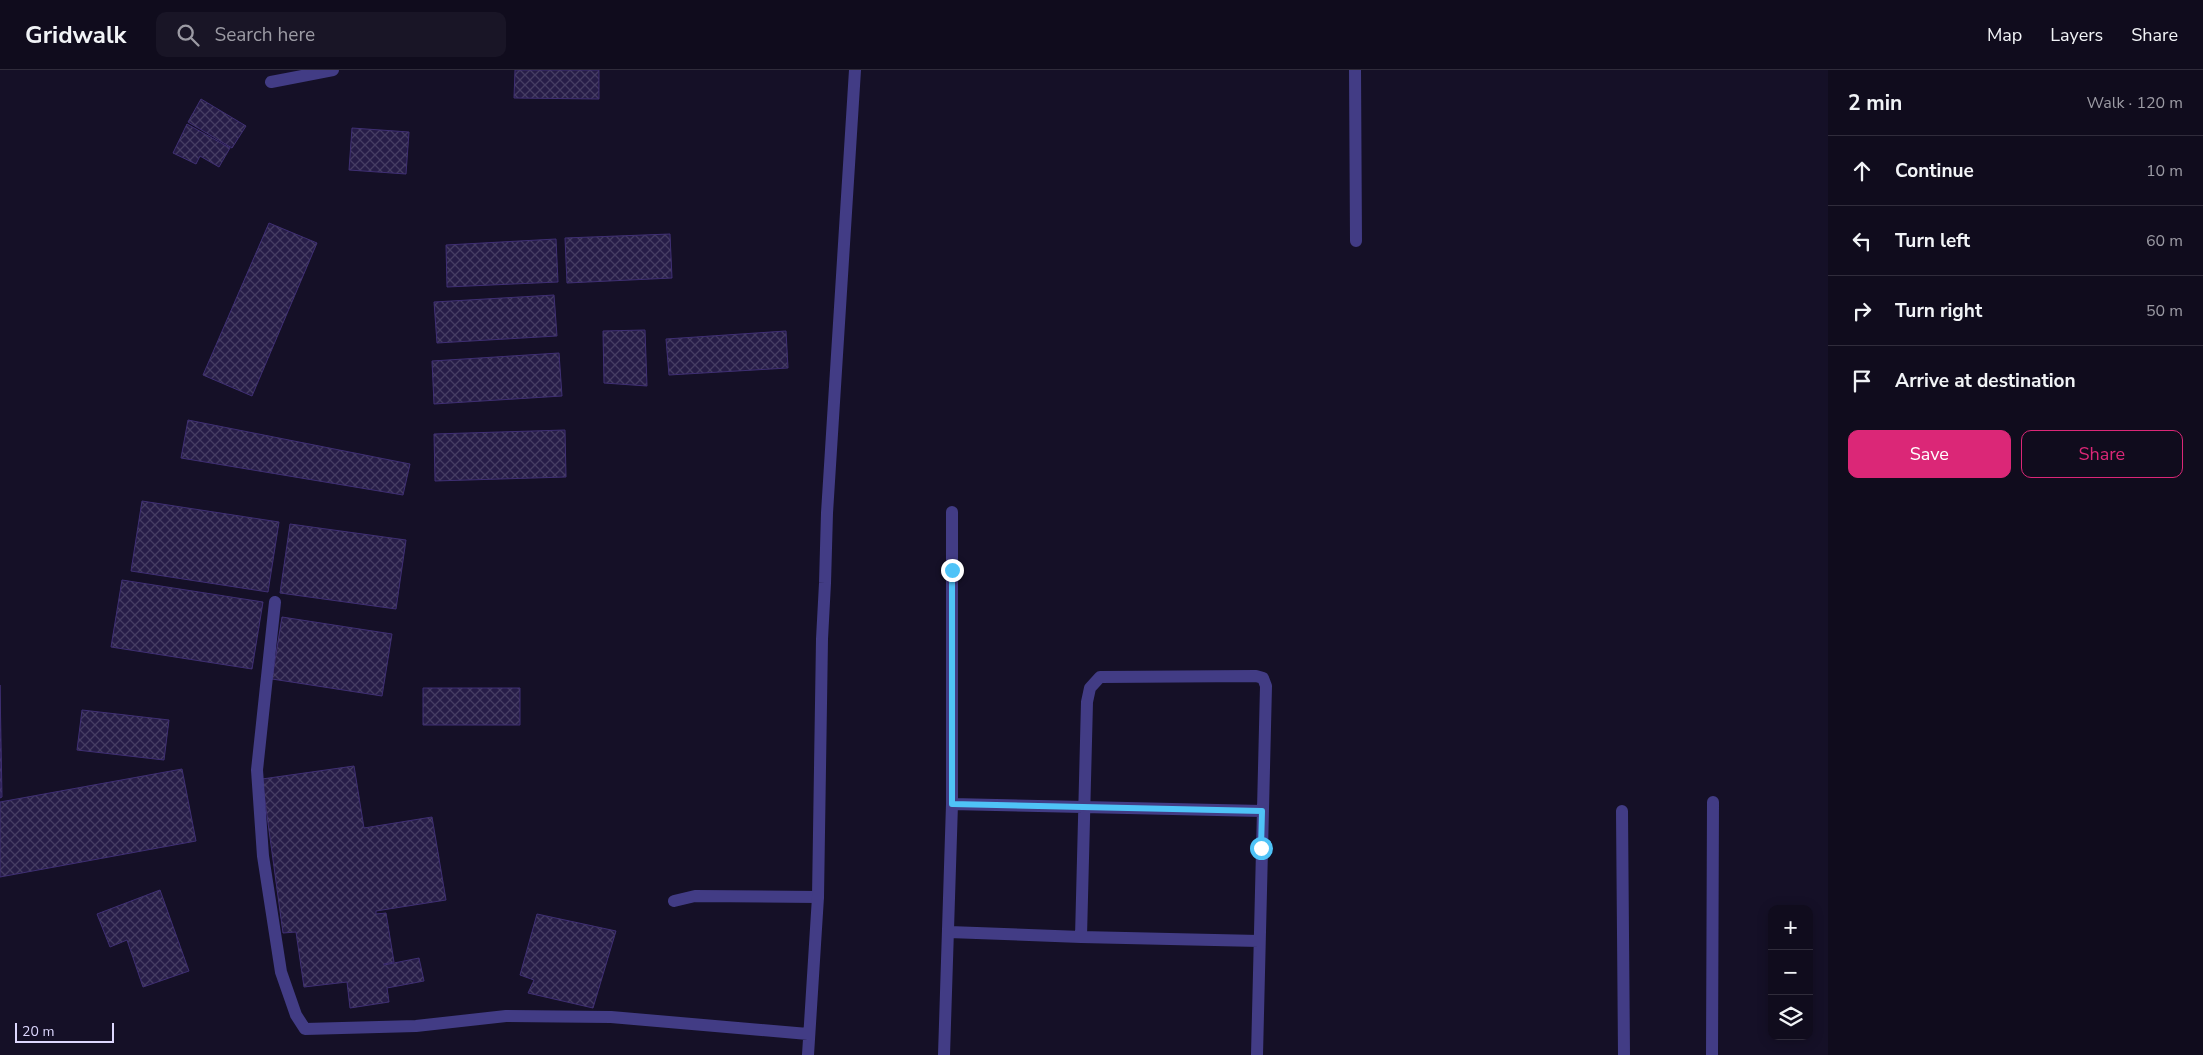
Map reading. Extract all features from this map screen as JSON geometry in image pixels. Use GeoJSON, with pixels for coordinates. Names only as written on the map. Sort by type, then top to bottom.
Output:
{"type":"FeatureCollection","features":[{"type":"Feature","properties":{"kind":"street"},"geometry":{"type":"LineString","coordinates":[[271,82],[334,70]]}},
{"type":"Feature","properties":{"kind":"street"},"geometry":{"type":"LineString","coordinates":[[808,1055],[818,897],[826,514],[855,70]]}},
{"type":"Feature","properties":{"kind":"street"},"geometry":{"type":"LineString","coordinates":[[1355,70],[1356,242]]}},
{"type":"Feature","properties":{"kind":"street"},"geometry":{"type":"LineString","coordinates":[[944,1055],[952,804],[952,512]]}},
{"type":"Feature","properties":{"kind":"street"},"geometry":{"type":"LineString","coordinates":[[275,602],[257,770],[263,856],[281,972],[296,1015],[305,1030],[416,1026],[506,1016],[611,1017],[808,1034]]}},
{"type":"Feature","properties":{"kind":"street"},"geometry":{"type":"LineString","coordinates":[[1080,937],[1087,702],[1090,688],[1100,677],[1256,676],[1263,678],[1266,686],[1257,1055]]}},
{"type":"Feature","properties":{"kind":"street"},"geometry":{"type":"LineString","coordinates":[[1712,1055],[1713,802]]}},
{"type":"Feature","properties":{"kind":"street"},"geometry":{"type":"LineString","coordinates":[[952,804],[1262,811]]}},
{"type":"Feature","properties":{"kind":"street"},"geometry":{"type":"LineString","coordinates":[[1622,811],[1624,1055]]}},
{"type":"Feature","properties":{"kind":"street"},"geometry":{"type":"LineString","coordinates":[[674,901],[695,896],[818,897]]}},
{"type":"Feature","properties":{"kind":"street"},"geometry":{"type":"LineString","coordinates":[[949,932],[1259,941]]}},
{"type":"Feature","properties":{"kind":"building"},"geometry":{"type":"Polygon","coordinates":[[[515,70],[599,70],[599,99],[514,98],[515,70]]]}},
{"type":"Feature","properties":{"kind":"building"},"geometry":{"type":"Polygon","coordinates":[[[201,99],[246,126],[232,148],[188,122],[201,99]]]}},
{"type":"Feature","properties":{"kind":"building"},"geometry":{"type":"Polygon","coordinates":[[[187,124],[230,148],[219,167],[200,156],[196,164],[173,153],[187,124]]]}},
{"type":"Feature","properties":{"kind":"building"},"geometry":{"type":"Polygon","coordinates":[[[352,128],[409,132],[406,174],[349,170],[352,128]]]}},
{"type":"Feature","properties":{"kind":"building"},"geometry":{"type":"Polygon","coordinates":[[[269,223],[317,243],[252,396],[203,375],[269,223]]]}},
{"type":"Feature","properties":{"kind":"building"},"geometry":{"type":"Polygon","coordinates":[[[670,234],[672,278],[567,283],[565,238],[670,234]]]}},
{"type":"Feature","properties":{"kind":"building"},"geometry":{"type":"Polygon","coordinates":[[[556,239],[558,282],[447,287],[446,245],[556,239]]]}},
{"type":"Feature","properties":{"kind":"building"},"geometry":{"type":"Polygon","coordinates":[[[554,295],[557,336],[437,343],[434,302],[554,295]]]}},
{"type":"Feature","properties":{"kind":"building"},"geometry":{"type":"Polygon","coordinates":[[[645,330],[647,386],[604,383],[603,331],[645,330]]]}},
{"type":"Feature","properties":{"kind":"building"},"geometry":{"type":"Polygon","coordinates":[[[786,331],[788,368],[669,375],[666,339],[786,331]]]}},
{"type":"Feature","properties":{"kind":"building"},"geometry":{"type":"Polygon","coordinates":[[[559,353],[562,396],[434,404],[432,361],[559,353]]]}},
{"type":"Feature","properties":{"kind":"building"},"geometry":{"type":"Polygon","coordinates":[[[188,420],[410,464],[403,495],[181,458],[188,420]]]}},
{"type":"Feature","properties":{"kind":"building"},"geometry":{"type":"Polygon","coordinates":[[[565,430],[566,477],[435,481],[434,434],[565,430]]]}},
{"type":"Feature","properties":{"kind":"building"},"geometry":{"type":"Polygon","coordinates":[[[142,501],[279,522],[268,592],[131,571],[142,501]]]}},
{"type":"Feature","properties":{"kind":"building"},"geometry":{"type":"Polygon","coordinates":[[[290,524],[406,540],[396,609],[280,593],[290,524]]]}},
{"type":"Feature","properties":{"kind":"building"},"geometry":{"type":"Polygon","coordinates":[[[122,580],[263,602],[252,669],[111,647],[122,580]]]}},
{"type":"Feature","properties":{"kind":"building"},"geometry":{"type":"Polygon","coordinates":[[[282,617],[392,634],[382,696],[272,679],[282,617]]]}},
{"type":"Feature","properties":{"kind":"building"},"geometry":{"type":"Polygon","coordinates":[[[0,685],[2,797],[0,798],[0,685]]]}},
{"type":"Feature","properties":{"kind":"building"},"geometry":{"type":"Polygon","coordinates":[[[423,688],[520,688],[520,725],[423,725],[423,688]]]}},
{"type":"Feature","properties":{"kind":"building"},"geometry":{"type":"Polygon","coordinates":[[[82,710],[169,720],[164,760],[77,750],[82,710]]]}},
{"type":"Feature","properties":{"kind":"building"},"geometry":{"type":"Polygon","coordinates":[[[354,766],[364,828],[432,817],[446,900],[376,911],[376,914],[386,913],[394,962],[384,965],[419,958],[424,981],[387,988],[389,1002],[350,1008],[347,982],[304,987],[296,932],[283,933],[262,779],[354,766]]]}},
{"type":"Feature","properties":{"kind":"building"},"geometry":{"type":"Polygon","coordinates":[[[182,769],[196,841],[0,877],[0,802],[182,769]]]}},
{"type":"Feature","properties":{"kind":"building"},"geometry":{"type":"Polygon","coordinates":[[[160,890],[189,971],[143,987],[127,940],[110,947],[97,914],[160,890]]]}},
{"type":"Feature","properties":{"kind":"building"},"geometry":{"type":"Polygon","coordinates":[[[537,914],[616,931],[593,1008],[528,993],[534,980],[520,975],[537,914]]]}},
{"type":"Feature","properties":{"kind":"route"},"geometry":{"type":"LineString","coordinates":[[952,570],[952,804],[1262,811],[1261,848]]}}]}
